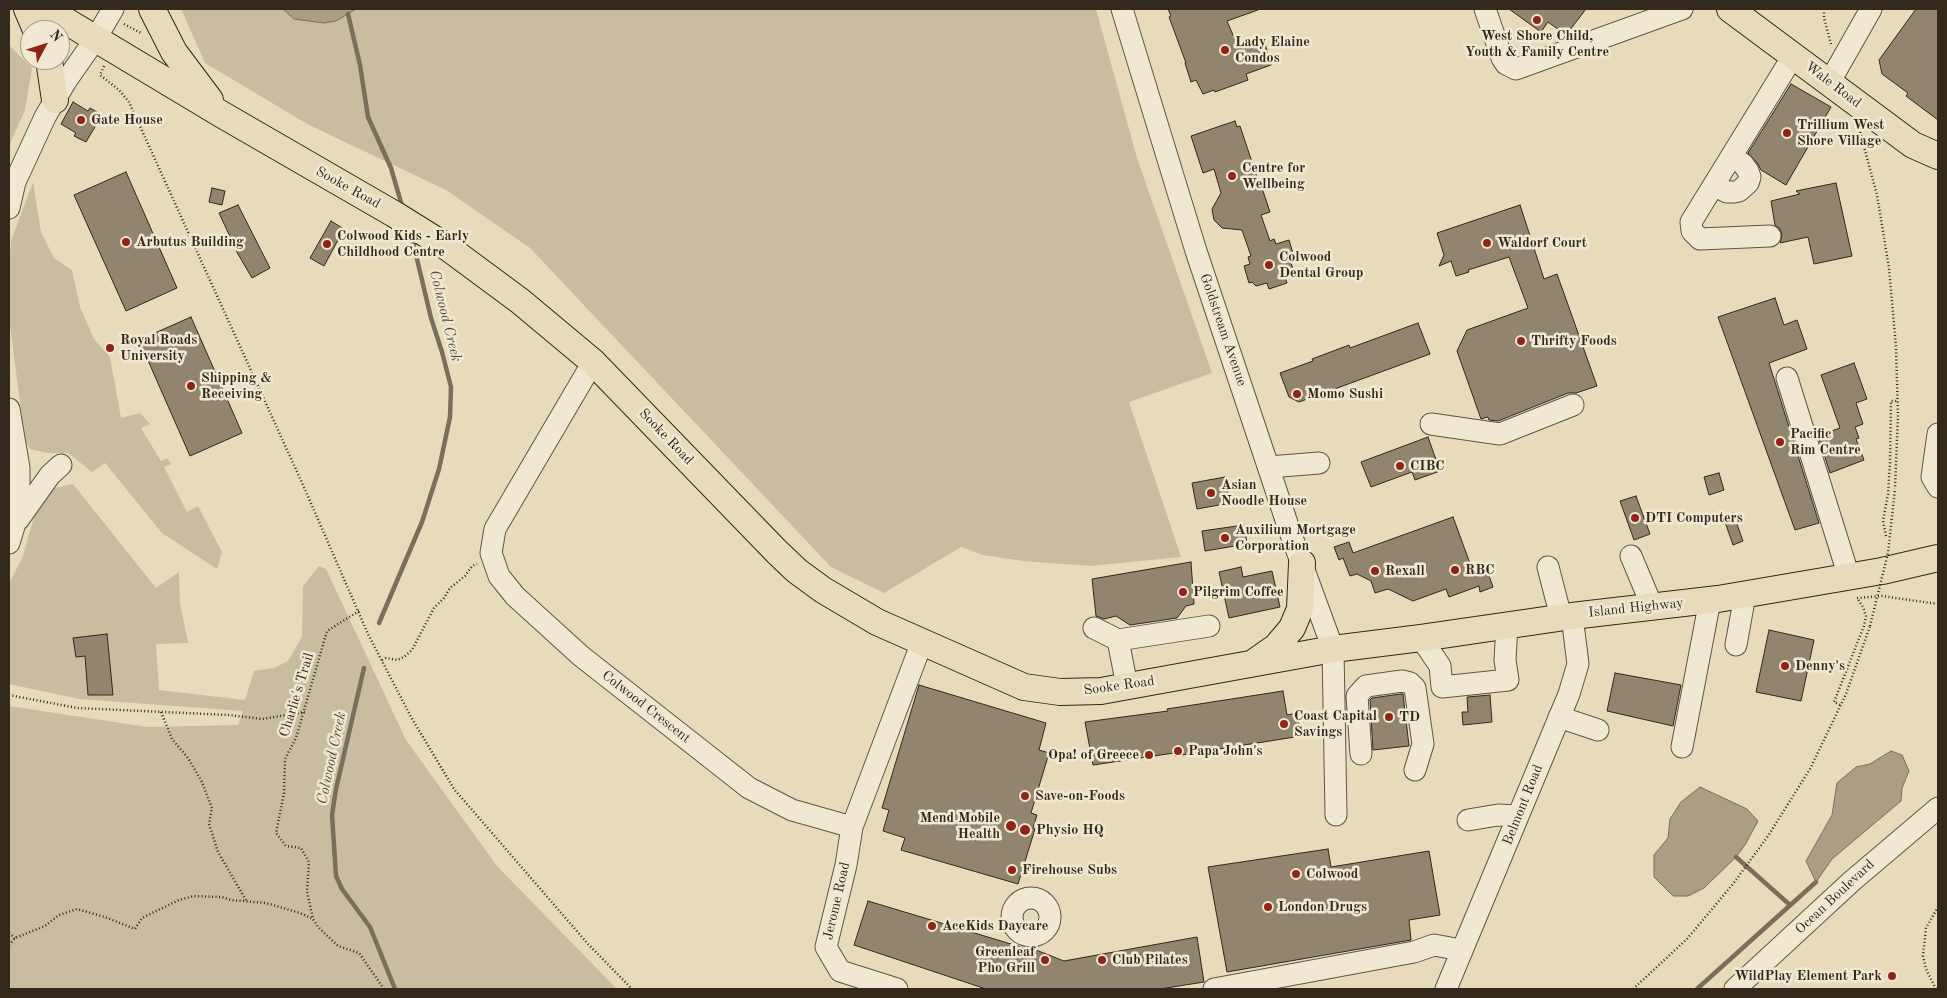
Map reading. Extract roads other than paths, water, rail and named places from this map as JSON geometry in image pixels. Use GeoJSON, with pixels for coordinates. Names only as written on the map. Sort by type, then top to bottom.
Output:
{"type":"FeatureCollection","features":[{"type":"Feature","properties":{"kind":"main road"},"geometry":{"type":"LineString","coordinates":[[27,9],[52,15]]}},
{"type":"Feature","properties":{"kind":"main road"},"geometry":{"type":"LineString","coordinates":[[152,9],[174,52],[221,114]]}},
{"type":"Feature","properties":{"kind":"main road","name":"Wale Road"},"geometry":{"type":"LineString","coordinates":[[1730,9],[1793,56],[1834,75],[1923,132],[1938,150]]}},
{"type":"Feature","properties":{"kind":"main road","name":"Wale Road"},"geometry":{"type":"LineString","coordinates":[[1759,9],[1913,145],[1938,156]]}},
{"type":"Feature","properties":{"kind":"main road","name":"Sooke Road"},"geometry":{"type":"LineString","coordinates":[[52,15],[96,38],[447,247],[520,301],[593,362],[798,571],[822,590],[877,622],[1024,687],[1060,692],[1101,691],[1333,648]]}},
{"type":"Feature","properties":{"kind":"main road"},"geometry":{"type":"LineString","coordinates":[[50,70],[55,100]]}},
{"type":"Feature","properties":{"kind":"main road","name":"Island Highway"},"geometry":{"type":"LineString","coordinates":[[1333,648],[1745,595],[1938,558]]}},
{"type":"Feature","properties":{"kind":"main road"},"geometry":{"type":"LineString","coordinates":[[1253,663],[1276,647],[1292,628],[1300,609],[1302,563]]}},
{"type":"Feature","properties":{"kind":"street"},"geometry":{"type":"LineString","coordinates":[[9,208],[15,182],[55,100],[113,9]]}},
{"type":"Feature","properties":{"kind":"street","name":"Goldstream Avenue"},"geometry":{"type":"LineString","coordinates":[[1122,9],[1191,235],[1302,563],[1333,648],[1336,815]]}},
{"type":"Feature","properties":{"kind":"street"},"geometry":{"type":"LineString","coordinates":[[1485,9],[1502,58],[1506,64],[1516,69],[1682,9]]}},
{"type":"Feature","properties":{"kind":"street"},"geometry":{"type":"LineString","coordinates":[[1834,75],[1871,9]]}},
{"type":"Feature","properties":{"kind":"street"},"geometry":{"type":"LineString","coordinates":[[1770,236],[1700,239],[1692,231],[1691,222],[1793,56]]}},
{"type":"Feature","properties":{"kind":"street","name":"Colwood Crescent"},"geometry":{"type":"LineString","coordinates":[[593,362],[495,529],[491,553],[499,576],[515,596],[581,656],[749,788],[792,810],[852,827]]}},
{"type":"Feature","properties":{"kind":"street"},"geometry":{"type":"LineString","coordinates":[[1787,378],[1849,576]]}},
{"type":"Feature","properties":{"kind":"street"},"geometry":{"type":"LineString","coordinates":[[1431,424],[1500,434],[1573,405]]}},
{"type":"Feature","properties":{"kind":"street"},"geometry":{"type":"LineString","coordinates":[[9,409],[19,510],[11,535]]}},
{"type":"Feature","properties":{"kind":"street"},"geometry":{"type":"LineString","coordinates":[[1938,434],[1932,477],[1938,487]]}},
{"type":"Feature","properties":{"kind":"street"},"geometry":{"type":"LineString","coordinates":[[1269,467],[1319,463]]}},
{"type":"Feature","properties":{"kind":"street"},"geometry":{"type":"LineString","coordinates":[[11,535],[50,475],[61,465]]}},
{"type":"Feature","properties":{"kind":"street"},"geometry":{"type":"LineString","coordinates":[[1631,556],[1652,606]]}},
{"type":"Feature","properties":{"kind":"street","name":"Belmont Road"},"geometry":{"type":"LineString","coordinates":[[1446,989],[1517,816],[1570,694],[1578,664],[1567,617],[1548,567]]}},
{"type":"Feature","properties":{"kind":"street"},"geometry":{"type":"LineString","coordinates":[[1736,644],[1745,595]]}},
{"type":"Feature","properties":{"kind":"street"},"geometry":{"type":"LineString","coordinates":[[1682,747],[1710,600]]}},
{"type":"Feature","properties":{"kind":"street"},"geometry":{"type":"LineString","coordinates":[[1094,628],[1118,640],[1210,626]]}},
{"type":"Feature","properties":{"kind":"street"},"geometry":{"type":"LineString","coordinates":[[1421,638],[1440,666],[1442,687],[1508,680],[1504,660],[1507,626]]}},
{"type":"Feature","properties":{"kind":"street"},"geometry":{"type":"LineString","coordinates":[[1118,640],[1127,686]]}},
{"type":"Feature","properties":{"kind":"street"},"geometry":{"type":"LineString","coordinates":[[852,827],[922,642]]}},
{"type":"Feature","properties":{"kind":"street"},"geometry":{"type":"LineString","coordinates":[[1334,736],[1361,744],[1357,696],[1366,686],[1402,680],[1410,683],[1415,688],[1423,744],[1415,770]]}},
{"type":"Feature","properties":{"kind":"street"},"geometry":{"type":"LineString","coordinates":[[1560,717],[1598,730]]}},
{"type":"Feature","properties":{"kind":"street","name":"Ocean Boulevard"},"geometry":{"type":"LineString","coordinates":[[1735,989],[1852,880],[1938,808]]}},
{"type":"Feature","properties":{"kind":"street"},"geometry":{"type":"LineString","coordinates":[[1468,820],[1498,815],[1517,816]]}},
{"type":"Feature","properties":{"kind":"street","name":"Jerome Road"},"geometry":{"type":"LineString","coordinates":[[852,827],[846,865],[826,947],[840,971],[897,989]]}},
{"type":"Feature","properties":{"kind":"street"},"geometry":{"type":"LineString","coordinates":[[1214,989],[1414,952],[1434,945],[1461,950]]}},
{"type":"Feature","properties":{"kind":"waterway","name":"Colwood Creek"},"geometry":{"type":"LineString","coordinates":[[348,14],[360,65],[368,117],[391,168],[402,206]]}},
{"type":"Feature","properties":{"kind":"waterway","name":"Colwood Creek"},"geometry":{"type":"LineString","coordinates":[[379,623],[422,522],[439,469],[450,417],[451,387],[431,318],[412,238]]}},
{"type":"Feature","properties":{"kind":"waterway","name":"Colwood Creek"},"geometry":{"type":"LineString","coordinates":[[364,668],[336,789],[332,815],[336,876],[342,889],[370,927],[395,989]]}},
{"type":"Feature","properties":{"kind":"waterway"},"geometry":{"type":"LineString","coordinates":[[1736,857],[1790,905]]}},
{"type":"Feature","properties":{"kind":"waterway"},"geometry":{"type":"LineString","coordinates":[[1697,989],[1816,882]]}},
{"type":"Feature","properties":{"kind":"place","name":"West Shore Child, Youth & Family Centre"},"geometry":{"type":"Point","coordinates":[1537,20]}},
{"type":"Feature","properties":{"kind":"place","name":"Lady Elaine Condos"},"geometry":{"type":"Point","coordinates":[1225,50]}},
{"type":"Feature","properties":{"kind":"place","name":"Gate House"},"geometry":{"type":"Point","coordinates":[81,120]}},
{"type":"Feature","properties":{"kind":"place","name":"Trillium West Shore Village"},"geometry":{"type":"Point","coordinates":[1787,133]}},
{"type":"Feature","properties":{"kind":"place","name":"Centre for Wellbeing"},"geometry":{"type":"Point","coordinates":[1232,176]}},
{"type":"Feature","properties":{"kind":"place","name":"Arbutus Building"},"geometry":{"type":"Point","coordinates":[126,242]}},
{"type":"Feature","properties":{"kind":"place","name":"Waldorf Court"},"geometry":{"type":"Point","coordinates":[1487,243]}},
{"type":"Feature","properties":{"kind":"place","name":"Colwood Kids - Early Childhood Centre"},"geometry":{"type":"Point","coordinates":[327,244]}},
{"type":"Feature","properties":{"kind":"place","name":"Colwood Dental Group"},"geometry":{"type":"Point","coordinates":[1269,265]}},
{"type":"Feature","properties":{"kind":"place","name":"Thrifty Foods"},"geometry":{"type":"Point","coordinates":[1521,341]}},
{"type":"Feature","properties":{"kind":"place","name":"Royal Roads University"},"geometry":{"type":"Point","coordinates":[110,348]}},
{"type":"Feature","properties":{"kind":"place","name":"Shipping & Receiving"},"geometry":{"type":"Point","coordinates":[191,386]}},
{"type":"Feature","properties":{"kind":"place","name":"Momo Sushi"},"geometry":{"type":"Point","coordinates":[1297,394]}},
{"type":"Feature","properties":{"kind":"place","name":"Pacific Rim Centre"},"geometry":{"type":"Point","coordinates":[1780,442]}},
{"type":"Feature","properties":{"kind":"place","name":"CIBC"},"geometry":{"type":"Point","coordinates":[1400,466]}},
{"type":"Feature","properties":{"kind":"place","name":"Asian Noodle House"},"geometry":{"type":"Point","coordinates":[1211,493]}},
{"type":"Feature","properties":{"kind":"place","name":"DTI Computers"},"geometry":{"type":"Point","coordinates":[1635,518]}},
{"type":"Feature","properties":{"kind":"place","name":"Auxilium Mortgage Corporation"},"geometry":{"type":"Point","coordinates":[1225,538]}},
{"type":"Feature","properties":{"kind":"place","name":"RBC"},"geometry":{"type":"Point","coordinates":[1455,570]}},
{"type":"Feature","properties":{"kind":"place","name":"Rexall"},"geometry":{"type":"Point","coordinates":[1375,571]}},
{"type":"Feature","properties":{"kind":"place","name":"Pilgrim Coffee"},"geometry":{"type":"Point","coordinates":[1183,592]}},
{"type":"Feature","properties":{"kind":"place","name":"Denny's"},"geometry":{"type":"Point","coordinates":[1785,666]}},
{"type":"Feature","properties":{"kind":"place","name":"TD"},"geometry":{"type":"Point","coordinates":[1389,717]}},
{"type":"Feature","properties":{"kind":"place","name":"Coast Capital Savings"},"geometry":{"type":"Point","coordinates":[1284,724]}},
{"type":"Feature","properties":{"kind":"place","name":"Papa John's"},"geometry":{"type":"Point","coordinates":[1178,751]}},
{"type":"Feature","properties":{"kind":"place","name":"Opa! of Greece"},"geometry":{"type":"Point","coordinates":[1149,755]}},
{"type":"Feature","properties":{"kind":"place","name":"Save-on-Foods"},"geometry":{"type":"Point","coordinates":[1025,796]}},
{"type":"Feature","properties":{"kind":"place","name":"Mend Mobile Health"},"geometry":{"type":"Point","coordinates":[1011,826]}},
{"type":"Feature","properties":{"kind":"place","name":"Physio HQ"},"geometry":{"type":"Point","coordinates":[1025,830]}},
{"type":"Feature","properties":{"kind":"place","name":"Firehouse Subs"},"geometry":{"type":"Point","coordinates":[1012,870]}},
{"type":"Feature","properties":{"kind":"place","name":"Colwood"},"geometry":{"type":"Point","coordinates":[1296,874]}},
{"type":"Feature","properties":{"kind":"place","name":"London Drugs"},"geometry":{"type":"Point","coordinates":[1268,907]}},
{"type":"Feature","properties":{"kind":"place","name":"AceKids Daycare"},"geometry":{"type":"Point","coordinates":[932,926]}},
{"type":"Feature","properties":{"kind":"place","name":"Greenleaf Pho Grill"},"geometry":{"type":"Point","coordinates":[1045,960]}},
{"type":"Feature","properties":{"kind":"place","name":"Club Pilates"},"geometry":{"type":"Point","coordinates":[1102,960]}},
{"type":"Feature","properties":{"kind":"place","name":"WildPlay Element Park"},"geometry":{"type":"Point","coordinates":[1892,976]}}]}
